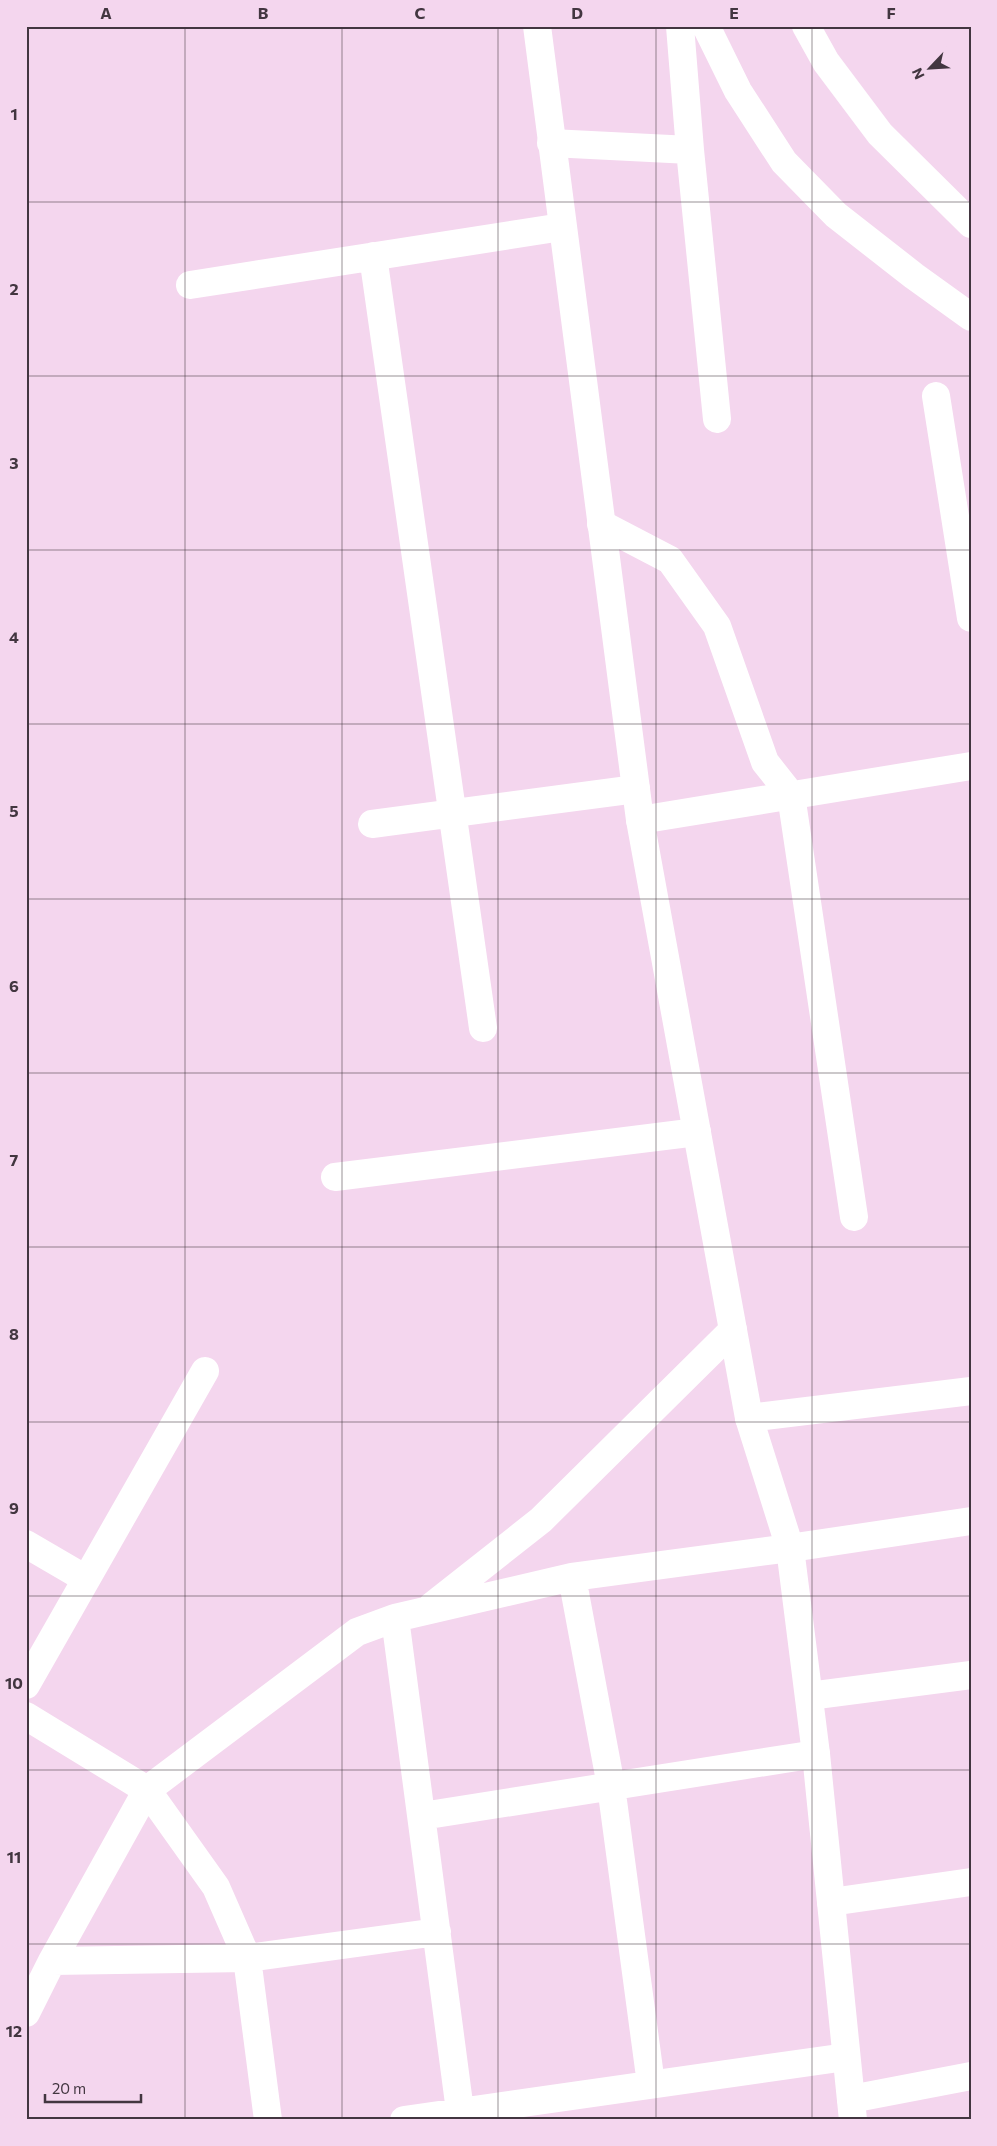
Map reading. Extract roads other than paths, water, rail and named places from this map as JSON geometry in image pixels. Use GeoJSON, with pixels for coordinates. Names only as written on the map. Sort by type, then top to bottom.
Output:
{"type":"FeatureCollection","features":[{"type":"Feature","properties":{"kind":"main road"},"geometry":{"type":"LineString","coordinates":[[537,26],[640,820],[749,1418],[790,1548],[816,1754],[852,2109],[971,2076]]}},
{"type":"Feature","properties":{"kind":"main road"},"geometry":{"type":"LineString","coordinates":[[680,26],[690,150],[717,419]]}},
{"type":"Feature","properties":{"kind":"main road"},"geometry":{"type":"LineString","coordinates":[[706,26],[738,91],[784,162],[836,215],[914,276],[971,317]]}},
{"type":"Feature","properties":{"kind":"main road"},"geometry":{"type":"LineString","coordinates":[[806,26],[826,62],[880,134],[971,224]]}},
{"type":"Feature","properties":{"kind":"main road"},"geometry":{"type":"LineString","coordinates":[[552,143],[690,150]]}},
{"type":"Feature","properties":{"kind":"main road"},"geometry":{"type":"LineString","coordinates":[[190,284],[562,227]]}},
{"type":"Feature","properties":{"kind":"main road"},"geometry":{"type":"LineString","coordinates":[[373,256],[483,1028]]}},
{"type":"Feature","properties":{"kind":"main road"},"geometry":{"type":"LineString","coordinates":[[936,396],[971,618]]}},
{"type":"Feature","properties":{"kind":"main road"},"geometry":{"type":"LineString","coordinates":[[601,524],[670,560],[717,626],[765,762],[791,795],[854,1218]]}},
{"type":"Feature","properties":{"kind":"main road"},"geometry":{"type":"LineString","coordinates":[[640,820],[971,766]]}},
{"type":"Feature","properties":{"kind":"main road"},"geometry":{"type":"LineString","coordinates":[[372,824],[636,789]]}},
{"type":"Feature","properties":{"kind":"main road"},"geometry":{"type":"LineString","coordinates":[[335,1177],[697,1132]]}},
{"type":"Feature","properties":{"kind":"main road"},"geometry":{"type":"LineString","coordinates":[[424,1612],[541,1520],[733,1330]]}},
{"type":"Feature","properties":{"kind":"main road"},"geometry":{"type":"LineString","coordinates":[[26,1685],[204,1371]]}},
{"type":"Feature","properties":{"kind":"main road"},"geometry":{"type":"LineString","coordinates":[[749,1418],[971,1391]]}},
{"type":"Feature","properties":{"kind":"main road"},"geometry":{"type":"LineString","coordinates":[[26,2013],[52,1961],[147,1790],[357,1632],[395,1618],[572,1577],[790,1548],[971,1521]]}},
{"type":"Feature","properties":{"kind":"main road"},"geometry":{"type":"LineString","coordinates":[[26,1544],[86,1579]]}},
{"type":"Feature","properties":{"kind":"main road"},"geometry":{"type":"LineString","coordinates":[[572,1577],[611,1786],[651,2084]]}},
{"type":"Feature","properties":{"kind":"main road"},"geometry":{"type":"LineString","coordinates":[[395,1618],[460,2111]]}},
{"type":"Feature","properties":{"kind":"main road"},"geometry":{"type":"LineString","coordinates":[[809,1696],[971,1675]]}},
{"type":"Feature","properties":{"kind":"main road"},"geometry":{"type":"LineString","coordinates":[[26,1716],[147,1790],[216,1887],[246,1958],[268,2120]]}},
{"type":"Feature","properties":{"kind":"main road"},"geometry":{"type":"LineString","coordinates":[[422,1816],[816,1754]]}},
{"type":"Feature","properties":{"kind":"main road"},"geometry":{"type":"LineString","coordinates":[[831,1902],[971,1882]]}},
{"type":"Feature","properties":{"kind":"main road"},"geometry":{"type":"LineString","coordinates":[[52,1961],[246,1958],[437,1932]]}},
{"type":"Feature","properties":{"kind":"main road"},"geometry":{"type":"LineString","coordinates":[[409,2119],[846,2056]]}}]}
